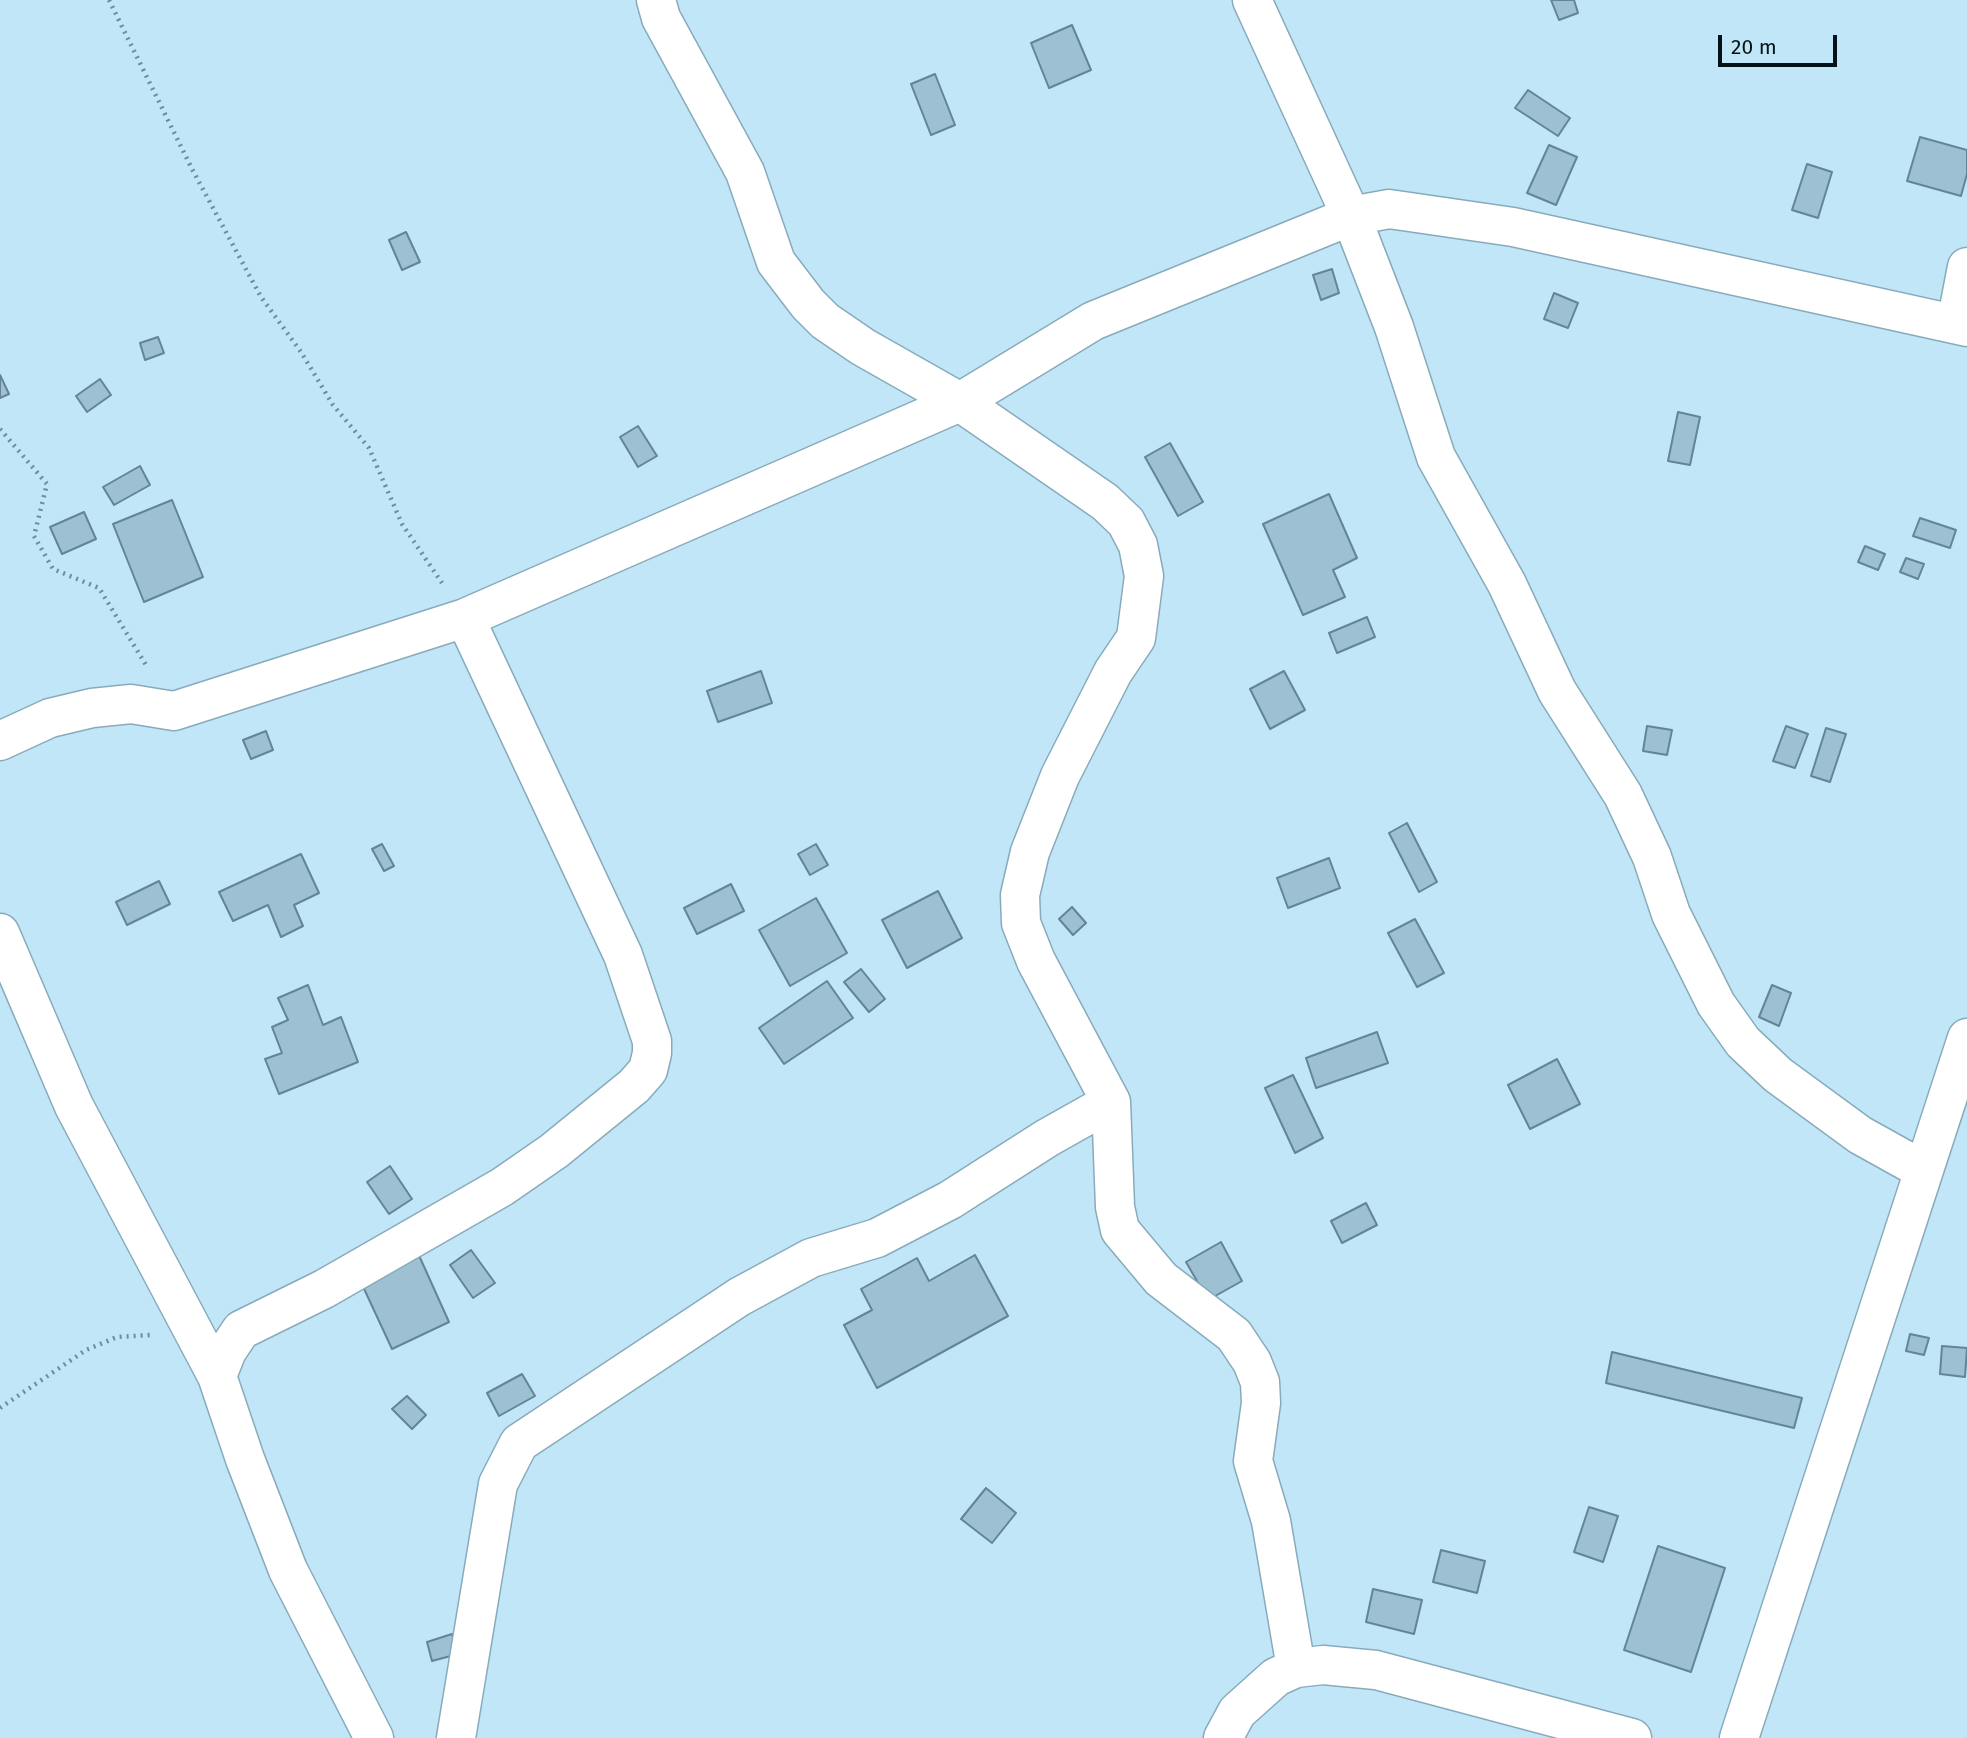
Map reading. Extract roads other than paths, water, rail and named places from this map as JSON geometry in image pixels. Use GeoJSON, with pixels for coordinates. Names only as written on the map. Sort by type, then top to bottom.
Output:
{"type":"FeatureCollection","features":[{"type":"Feature","properties":{"kind":"street"},"geometry":{"type":"LineString","coordinates":[[656,0],[662,18],[691,67],[745,172],[776,262],[792,284],[825,321],[863,347],[960,402],[1105,502],[1126,522],[1138,545],[1144,576],[1136,638],[1113,671],[1060,776],[1030,852],[1020,895],[1021,923],[1036,961],[1111,1102],[1115,1207],[1120,1230],[1161,1279],[1234,1335],[1252,1362],[1260,1382],[1261,1403],[1253,1443],[1253,1461],[1270,1521],[1296,1668]]}},
{"type":"Feature","properties":{"kind":"street"},"geometry":{"type":"LineString","coordinates":[[1252,0],[1351,216],[1394,327],[1436,457],[1507,584],[1557,691],[1623,795],[1652,856],[1671,914],[1716,1004],[1743,1042],[1778,1075],[1860,1135],[1923,1170]]}},
{"type":"Feature","properties":{"kind":"street"},"geometry":{"type":"LineString","coordinates":[[0,741],[50,718],[93,708],[131,704],[174,711],[465,618],[960,402],[1093,321],[1351,216],[1389,209],[1513,227],[1961,325],[1967,267]]}},
{"type":"Feature","properties":{"kind":"street"},"geometry":{"type":"LineString","coordinates":[[217,1376],[226,1352],[241,1330],[324,1289],[502,1187],[554,1151],[634,1086],[648,1070],[652,1041],[623,956],[465,618]]}},
{"type":"Feature","properties":{"kind":"street"},"geometry":{"type":"LineString","coordinates":[[0,933],[74,1106],[217,1376],[245,1459],[288,1570],[374,1738]]}},
{"type":"Feature","properties":{"kind":"street"},"geometry":{"type":"LineString","coordinates":[[1739,1738],[1856,1386],[1967,1038]]}},
{"type":"Feature","properties":{"kind":"street"},"geometry":{"type":"LineString","coordinates":[[456,1738],[498,1484],[520,1443],[740,1297],[811,1258],[877,1238],[938,1207],[1111,1102]]}},
{"type":"Feature","properties":{"kind":"street"},"geometry":{"type":"LineString","coordinates":[[1223,1738],[1237,1712],[1276,1677],[1296,1668],[1324,1665],[1376,1670],[1632,1738]]}}]}
